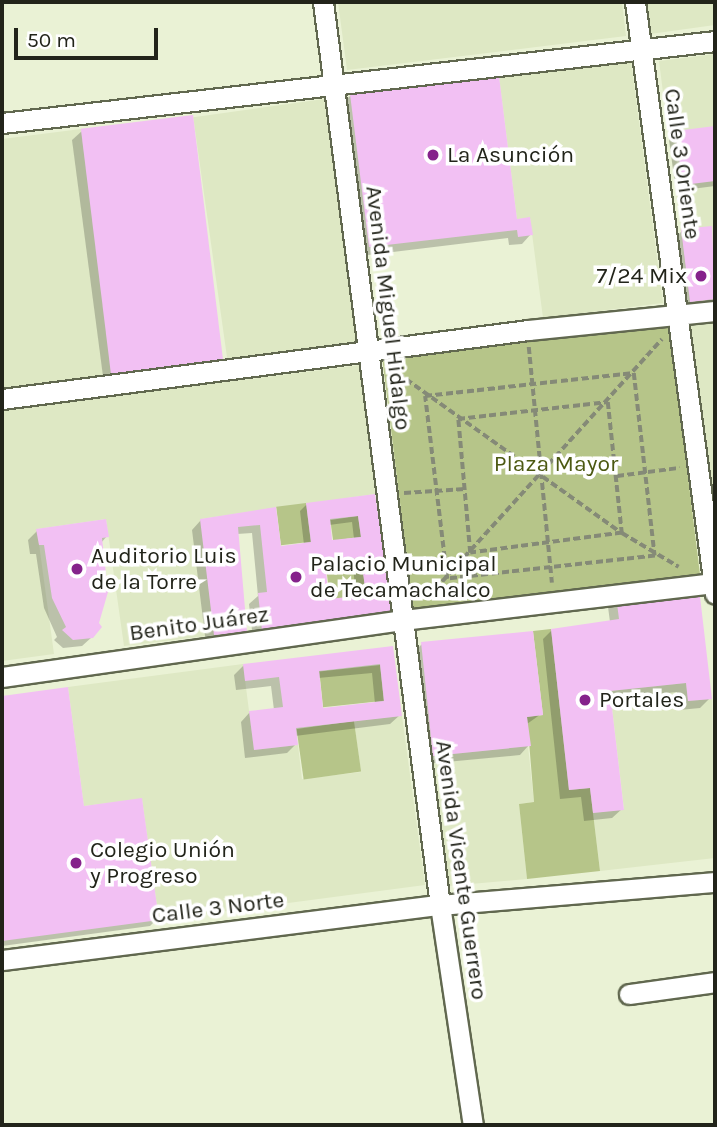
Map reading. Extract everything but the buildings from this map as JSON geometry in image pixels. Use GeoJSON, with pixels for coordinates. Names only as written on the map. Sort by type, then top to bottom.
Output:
{"type":"FeatureCollection","features":[{"type":"Feature","properties":{"kind":"street","name":"Avenida Miguel Hidalgo"},"geometry":{"type":"LineString","coordinates":[[323,2],[403,620]]}},
{"type":"Feature","properties":{"kind":"street","name":"Calle 3 Oriente"},"geometry":{"type":"LineString","coordinates":[[635,2],[715,587]]}},
{"type":"Feature","properties":{"kind":"street"},"geometry":{"type":"LineString","coordinates":[[2,123],[334,82],[715,41]]}},
{"type":"Feature","properties":{"kind":"street"},"geometry":{"type":"LineString","coordinates":[[2,399],[528,330],[678,317],[715,311]]}},
{"type":"Feature","properties":{"kind":"street","name":"Benito Juárez"},"geometry":{"type":"LineString","coordinates":[[2,677],[403,620],[715,587]]}},
{"type":"Feature","properties":{"kind":"street","name":"Avenida Vicente Guerrero"},"geometry":{"type":"LineString","coordinates":[[403,620],[440,905],[473,1125]]}},
{"type":"Feature","properties":{"kind":"street","name":"Calle 3 Norte"},"geometry":{"type":"LineString","coordinates":[[2,960],[440,905],[715,882]]}},
{"type":"Feature","properties":{"kind":"street"},"geometry":{"type":"LineString","coordinates":[[629,994],[715,982]]}},
{"type":"Feature","properties":{"kind":"path"},"geometry":{"type":"LineString","coordinates":[[403,620],[447,579],[608,402],[678,317]]}},
{"type":"Feature","properties":{"kind":"path"},"geometry":{"type":"LineString","coordinates":[[528,330],[531,384],[554,603]]}},
{"type":"Feature","properties":{"kind":"path"},"geometry":{"type":"LineString","coordinates":[[368,350],[425,396],[655,556],[715,587]]}},
{"type":"Feature","properties":{"kind":"path"},"geometry":{"type":"LineString","coordinates":[[425,396],[634,373]]}},
{"type":"Feature","properties":{"kind":"path"},"geometry":{"type":"LineString","coordinates":[[634,373],[655,556]]}},
{"type":"Feature","properties":{"kind":"path"},"geometry":{"type":"LineString","coordinates":[[425,396],[447,579]]}},
{"type":"Feature","properties":{"kind":"path"},"geometry":{"type":"LineString","coordinates":[[458,419],[608,402]]}},
{"type":"Feature","properties":{"kind":"path"},"geometry":{"type":"LineString","coordinates":[[608,402],[622,533]]}},
{"type":"Feature","properties":{"kind":"path"},"geometry":{"type":"LineString","coordinates":[[458,419],[470,553]]}},
{"type":"Feature","properties":{"kind":"path"},"geometry":{"type":"LineString","coordinates":[[616,476],[698,466]]}},
{"type":"Feature","properties":{"kind":"path"},"geometry":{"type":"LineString","coordinates":[[387,494],[464,489]]}},
{"type":"Feature","properties":{"kind":"path"},"geometry":{"type":"LineString","coordinates":[[470,553],[622,533]]}},
{"type":"Feature","properties":{"kind":"path"},"geometry":{"type":"LineString","coordinates":[[447,579],[655,556]]}},
{"type":"Feature","properties":{"kind":"shaded area"},"geometry":{"type":"Polygon","coordinates":[[[338,2],[622,2],[626,36],[347,70],[338,2]]]}},
{"type":"Feature","properties":{"kind":"shaded area"},"geometry":{"type":"Polygon","coordinates":[[[645,2],[715,2],[715,25],[650,34],[645,2]]]}},
{"type":"Feature","properties":{"kind":"shaded area"},"geometry":{"type":"Polygon","coordinates":[[[715,54],[715,300],[690,303],[659,61],[715,54]]]}},
{"type":"Feature","properties":{"kind":"shaded area"},"geometry":{"type":"Polygon","coordinates":[[[631,61],[663,303],[543,318],[530,218],[517,219],[499,76],[631,61]]]}},
{"type":"Feature","properties":{"kind":"shaded area"},"geometry":{"type":"Polygon","coordinates":[[[324,99],[358,344],[228,362],[193,117],[324,99]]]}},
{"type":"Feature","properties":{"kind":"shaded area"},"geometry":{"type":"Polygon","coordinates":[[[81,129],[113,375],[2,389],[2,139],[81,129]]]}},
{"type":"Feature","properties":{"kind":"shaded area"},"geometry":{"type":"Polygon","coordinates":[[[715,323],[715,523],[688,326],[715,323]]]}},
{"type":"Feature","properties":{"kind":"shaded area"},"geometry":{"type":"Polygon","coordinates":[[[361,365],[375,494],[201,519],[214,635],[124,646],[106,519],[37,529],[54,654],[2,661],[2,410],[361,365]]]}},
{"type":"Feature","properties":{"kind":"shaded area"},"geometry":{"type":"Polygon","coordinates":[[[243,664],[254,750],[298,745],[302,779],[361,772],[354,721],[402,716],[425,885],[159,920],[142,799],[84,806],[68,687],[243,664]]]}},
{"type":"Feature","properties":{"kind":"shaded area"},"geometry":{"type":"Polygon","coordinates":[[[686,683],[688,701],[712,699],[715,858],[600,871],[593,813],[624,809],[610,691],[686,683]]]}},
{"type":"Feature","properties":{"kind":"shaded area"},"geometry":{"type":"Polygon","coordinates":[[[528,746],[534,802],[519,804],[527,879],[448,886],[433,756],[528,746]]]}},
{"type":"Feature","properties":{"kind":"green space","name":"Plaza Mayor"},"geometry":{"type":"Polygon","coordinates":[[[669,322],[700,574],[413,609],[382,357],[669,322]]]}},
{"type":"Feature","properties":{"kind":"green space"},"geometry":{"type":"Polygon","coordinates":[[[306,503],[311,542],[281,545],[276,507],[306,503]]]}},
{"type":"Feature","properties":{"kind":"green space"},"geometry":{"type":"Polygon","coordinates":[[[358,516],[361,537],[333,541],[330,520],[358,516]]]}},
{"type":"Feature","properties":{"kind":"green space"},"geometry":{"type":"Polygon","coordinates":[[[361,558],[366,595],[330,600],[325,563],[361,558]]]}},
{"type":"Feature","properties":{"kind":"green space"},"geometry":{"type":"Polygon","coordinates":[[[551,629],[569,790],[590,788],[600,871],[527,879],[519,804],[534,802],[527,717],[543,715],[533,631],[551,629]]]}},
{"type":"Feature","properties":{"kind":"green space"},"geometry":{"type":"Polygon","coordinates":[[[380,665],[384,701],[323,707],[319,671],[380,665]]]}},
{"type":"Feature","properties":{"kind":"green space"},"geometry":{"type":"Polygon","coordinates":[[[354,721],[361,772],[304,780],[297,729],[354,721]]]}},
{"type":"Feature","properties":{"kind":"place","name":"La Asunción"},"geometry":{"type":"Point","coordinates":[433,155]}},
{"type":"Feature","properties":{"kind":"place","name":"7/24 Mix"},"geometry":{"type":"Point","coordinates":[701,276]}},
{"type":"Feature","properties":{"kind":"place","name":"Auditorio Luis de la Torre"},"geometry":{"type":"Point","coordinates":[77,569]}},
{"type":"Feature","properties":{"kind":"place","name":"Palacio Municipal de Tecamachalco"},"geometry":{"type":"Point","coordinates":[296,577]}},
{"type":"Feature","properties":{"kind":"place","name":"Portales"},"geometry":{"type":"Point","coordinates":[585,700]}},
{"type":"Feature","properties":{"kind":"place","name":"Colegio Unión y Progreso"},"geometry":{"type":"Point","coordinates":[76,863]}}]}
